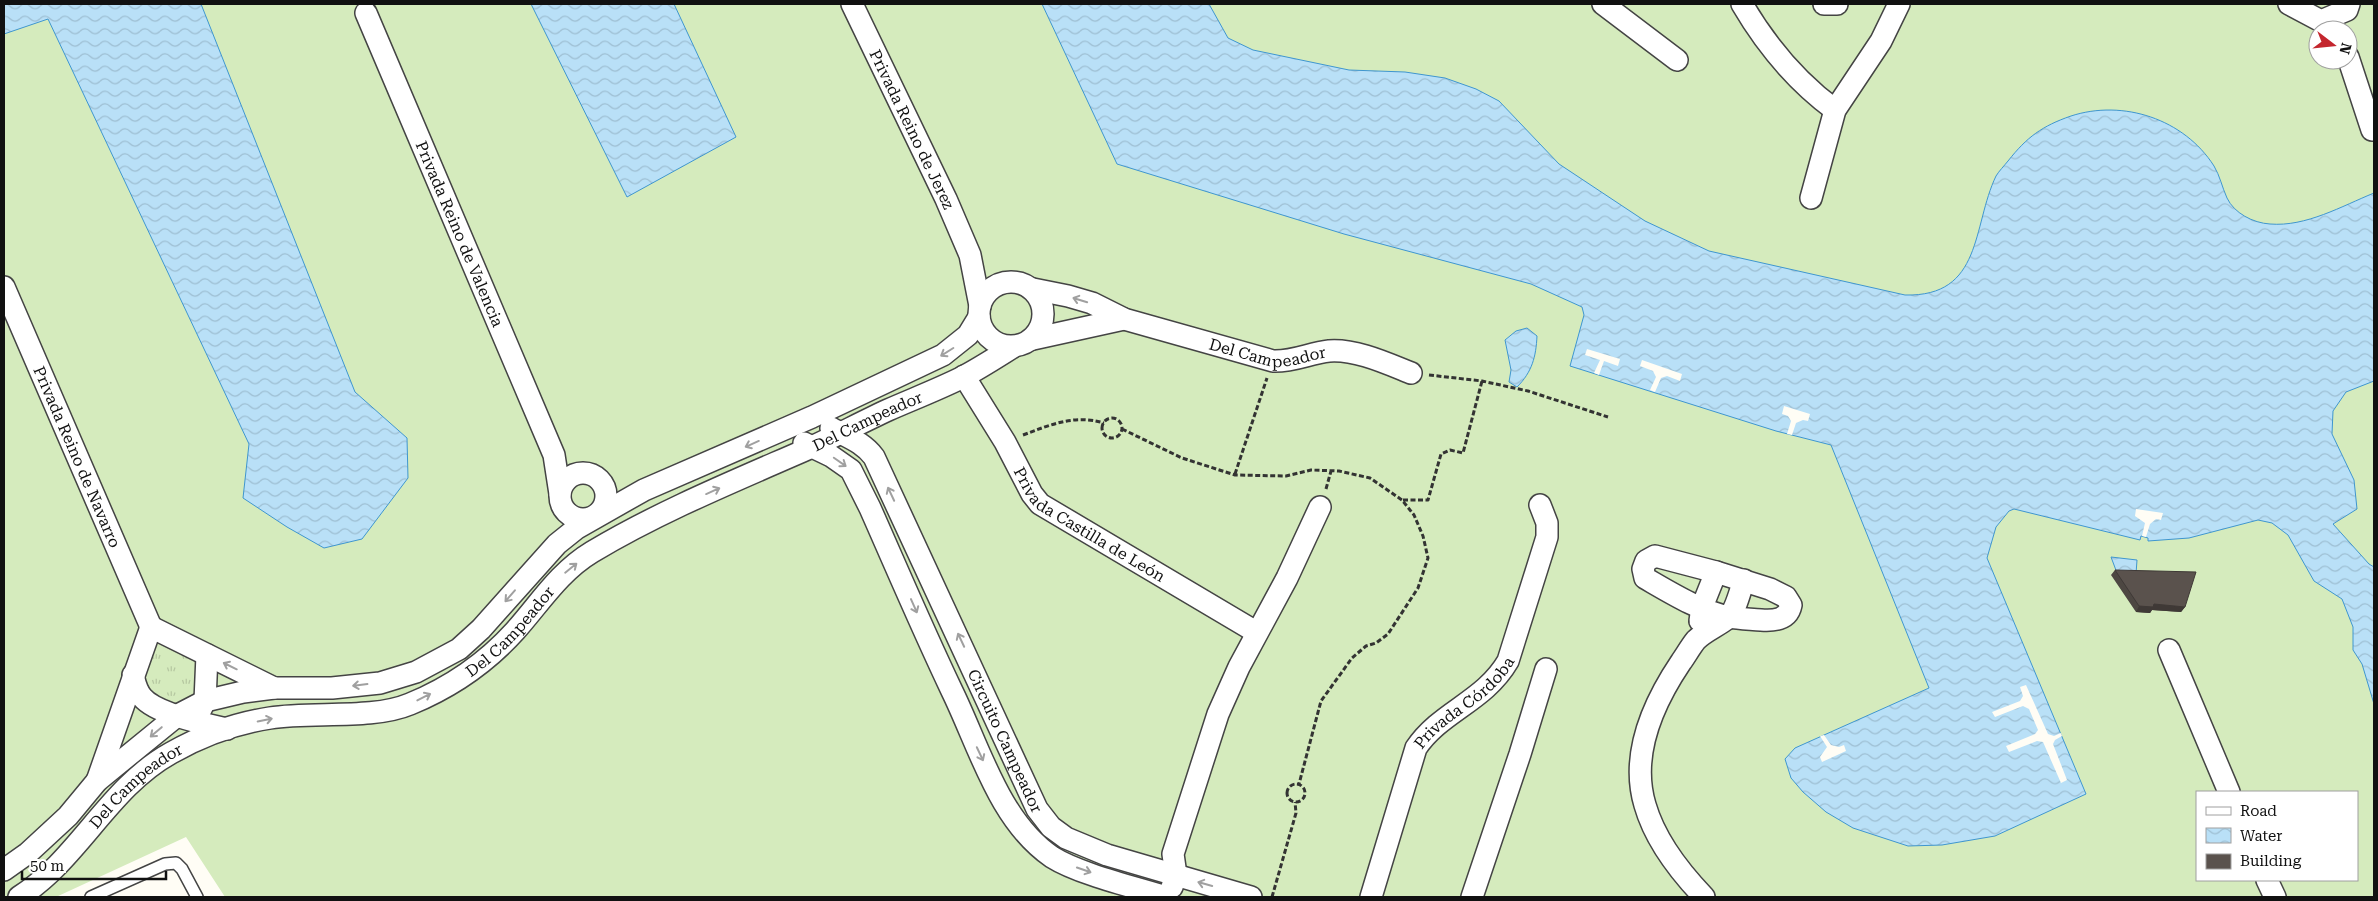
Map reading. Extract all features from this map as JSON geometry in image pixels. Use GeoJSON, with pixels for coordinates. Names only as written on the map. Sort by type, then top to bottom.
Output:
{"type":"FeatureCollection","features":[{"type":"Feature","properties":{"kind":"street","name":"Privada Reino de Jerez"},"geometry":{"type":"LineString","coordinates":[[852,4],[946,198],[970,255],[979,312]]}},
{"type":"Feature","properties":{"kind":"street"},"geometry":{"type":"LineString","coordinates":[[1603,4],[1628,12],[1677,60]]}},
{"type":"Feature","properties":{"kind":"street"},"geometry":{"type":"LineString","coordinates":[[1742,4],[1762,36],[1812,94],[1835,110]]}},
{"type":"Feature","properties":{"kind":"street"},"geometry":{"type":"LineString","coordinates":[[1824,4],[1837,4]]}},
{"type":"Feature","properties":{"kind":"street"},"geometry":{"type":"LineString","coordinates":[[1811,198],[1835,110],[1881,41],[1899,4]]}},
{"type":"Feature","properties":{"kind":"street"},"geometry":{"type":"LineString","coordinates":[[2289,4],[2321,21],[2341,17]]}},
{"type":"Feature","properties":{"kind":"street","name":"Privada Reino de Valencia"},"geometry":{"type":"LineString","coordinates":[[366,13],[554,456],[560,497]]}},
{"type":"Feature","properties":{"kind":"street"},"geometry":{"type":"LineString","coordinates":[[2352,70],[2372,130]]}},
{"type":"Feature","properties":{"kind":"street"},"geometry":{"type":"LineString","coordinates":[[970,255],[1013,281],[1033,289],[1040,298],[1044,314],[1040,330],[1023,343],[994,342],[986,335],[979,312],[984,296],[992,288],[1002,282],[1013,281]]}},
{"type":"Feature","properties":{"kind":"street","name":"Privada Reino de Navarro"},"geometry":{"type":"LineString","coordinates":[[4,288],[151,627]]}},
{"type":"Feature","properties":{"kind":"street","name":"Del Campeador"},"geometry":{"type":"LineString","coordinates":[[1033,289],[1092,303],[1124,319],[1273,361],[1287,362],[1330,351],[1384,362],[1410,373]]}},
{"type":"Feature","properties":{"kind":"street","name":"Del Campeador"},"geometry":{"type":"LineString","coordinates":[[4,870],[28,854],[68,816],[97,781],[187,718],[205,700],[274,688],[332,688],[380,683],[416,672],[459,649],[481,629],[541,559],[557,544],[596,516],[644,490],[812,417],[943,355],[968,335],[979,312]]}},
{"type":"Feature","properties":{"kind":"street","name":"Del Campeador"},"geometry":{"type":"LineString","coordinates":[[19,897],[53,870],[124,788],[147,768],[172,752],[227,729],[271,718],[387,711],[407,706],[426,697],[477,666],[494,652],[529,614],[548,589],[590,553],[638,527],[697,498],[964,376],[1023,343],[1124,319]]}},
{"type":"Feature","properties":{"kind":"street","name":"Privada Castilla de León"},"geometry":{"type":"LineString","coordinates":[[964,376],[1005,442],[1032,494],[1040,504],[1256,632]]}},
{"type":"Feature","properties":{"kind":"street"},"geometry":{"type":"LineString","coordinates":[[874,457],[878,429],[886,411]]}},
{"type":"Feature","properties":{"kind":"street","name":"Circuito Campeador"},"geometry":{"type":"LineString","coordinates":[[812,417],[868,448],[874,457],[1037,809],[1051,827],[1066,838],[1107,855],[1251,897]]}},
{"type":"Feature","properties":{"kind":"street","name":"Circuito Campeador"},"geometry":{"type":"LineString","coordinates":[[782,430],[831,456],[851,470],[870,508],[980,755],[1017,824],[1032,841],[1053,857],[1070,866],[1157,896]]}},
{"type":"Feature","properties":{"kind":"street"},"geometry":{"type":"LineString","coordinates":[[554,456],[567,468],[627,488],[644,490]]}},
{"type":"Feature","properties":{"kind":"street"},"geometry":{"type":"LineString","coordinates":[[590,553],[596,516],[606,495],[606,489],[592,476],[567,478],[560,497],[568,515],[579,519],[596,516],[638,527]]}},
{"type":"Feature","properties":{"kind":"street","name":"Del Campeador"},"geometry":{"type":"LineString","coordinates":[[541,559],[551,540],[560,497]]}},
{"type":"Feature","properties":{"kind":"street","name":"Privada Córdoba"},"geometry":{"type":"LineString","coordinates":[[1371,897],[1416,748],[1426,732],[1485,690],[1498,677],[1508,661],[1546,537],[1548,523],[1540,505]]}},
{"type":"Feature","properties":{"kind":"street"},"geometry":{"type":"LineString","coordinates":[[1157,896],[1176,875],[1173,854],[1218,714],[1256,632],[1287,578],[1320,507]]}},
{"type":"Feature","properties":{"kind":"street"},"geometry":{"type":"LineString","coordinates":[[1655,556],[1744,580],[1786,596],[1791,605],[1790,611],[1783,618],[1768,620],[1729,617],[1674,595],[1645,578],[1643,569],[1646,562],[1655,556]]}},
{"type":"Feature","properties":{"kind":"street"},"geometry":{"type":"LineString","coordinates":[[1697,639],[1702,607],[1716,572]]}},
{"type":"Feature","properties":{"kind":"street"},"geometry":{"type":"LineString","coordinates":[[1704,897],[1684,876],[1655,832],[1644,804],[1641,784],[1642,756],[1648,724],[1663,689],[1697,639],[1729,617],[1744,580]]}},
{"type":"Feature","properties":{"kind":"street"},"geometry":{"type":"LineString","coordinates":[[97,781],[151,627],[180,639],[207,655],[274,688]]}},
{"type":"Feature","properties":{"kind":"street"},"geometry":{"type":"LineString","coordinates":[[2169,650],[2229,791]]}},
{"type":"Feature","properties":{"kind":"street"},"geometry":{"type":"LineString","coordinates":[[205,700],[207,655]]}},
{"type":"Feature","properties":{"kind":"street"},"geometry":{"type":"LineString","coordinates":[[1474,894],[1546,669]]}},
{"type":"Feature","properties":{"kind":"street"},"geometry":{"type":"LineString","coordinates":[[133,675],[136,688],[143,698],[154,706],[187,718],[227,729]]}},
{"type":"Feature","properties":{"kind":"street"},"geometry":{"type":"LineString","coordinates":[[953,692],[979,681]]}},
{"type":"Feature","properties":{"kind":"street"},"geometry":{"type":"LineString","coordinates":[[172,752],[189,734],[187,718]]}},
{"type":"Feature","properties":{"kind":"street"},"geometry":{"type":"LineString","coordinates":[[1053,857],[1066,838]]}},
{"type":"Feature","properties":{"kind":"street"},"geometry":{"type":"LineString","coordinates":[[1157,896],[1155,870],[1173,854]]}},
{"type":"Feature","properties":{"kind":"street"},"geometry":{"type":"LineString","coordinates":[[2267,881],[2275,897]]}},
{"type":"Feature","properties":{"kind":"lane"},"geometry":{"type":"LineString","coordinates":[[91,897],[165,864],[176,863],[182,869],[197,897]]}},
{"type":"Feature","properties":{"kind":"path"},"geometry":{"type":"LineString","coordinates":[[1235,475],[1273,361]]}},
{"type":"Feature","properties":{"kind":"path"},"geometry":{"type":"LineString","coordinates":[[1410,373],[1482,380],[1528,391],[1608,417]]}},
{"type":"Feature","properties":{"kind":"path"},"geometry":{"type":"LineString","coordinates":[[1402,500],[1416,502],[1428,500],[1441,454],[1450,450],[1463,453],[1482,380]]}},
{"type":"Feature","properties":{"kind":"path"},"geometry":{"type":"LineString","coordinates":[[1005,442],[1067,419],[1090,418],[1104,423]]}},
{"type":"Feature","properties":{"kind":"path"},"geometry":{"type":"LineString","coordinates":[[1109,418],[1119,420],[1122,426],[1120,436],[1114,438],[1107,437],[1103,432],[1104,423],[1109,418]]}},
{"type":"Feature","properties":{"kind":"path"},"geometry":{"type":"LineString","coordinates":[[1272,897],[1296,813],[1295,802],[1288,797],[1287,791],[1290,786],[1299,784],[1303,787],[1304,796],[1301,800],[1295,802]]}},
{"type":"Feature","properties":{"kind":"green space"},"geometry":{"type":"Polygon","coordinates":[[[4,4],[2374,4],[2374,897],[225,897],[186,837],[56,897],[4,897],[4,4]]]}},
{"type":"Feature","properties":{"kind":"green space"},"geometry":{"type":"Polygon","coordinates":[[[172,648],[181,650],[189,655],[194,663],[196,672],[194,681],[189,689],[181,694],[172,696],[163,694],[155,689],[150,681],[148,672],[150,663],[155,655],[163,650],[172,648]]]}},
{"type":"Feature","properties":{"kind":"water"},"geometry":{"type":"Polygon","coordinates":[[[4,4],[201,4],[355,392],[407,438],[408,478],[362,539],[324,548],[287,527],[243,498],[249,444],[48,19],[4,34],[4,4]]]}},
{"type":"Feature","properties":{"kind":"water"},"geometry":{"type":"Polygon","coordinates":[[[531,4],[674,4],[736,137],[627,197],[531,4]]]}},
{"type":"Feature","properties":{"kind":"water"},"geometry":{"type":"Polygon","coordinates":[[[1042,4],[1209,4],[1228,38],[1253,50],[1349,70],[1405,72],[1445,78],[1476,89],[1499,101],[1559,164],[1645,221],[1709,251],[1905,295],[1930,293],[1949,284],[1962,271],[1971,255],[1988,196],[1996,176],[2022,145],[2043,128],[2071,116],[2091,111],[2131,112],[2151,117],[2169,125],[2186,136],[2214,166],[2227,198],[2234,208],[2239,213],[2257,222],[2283,224],[2310,219],[2324,215],[2374,193],[2374,381],[2346,392],[2333,411],[2332,434],[2354,480],[2357,509],[2333,524],[2369,564],[2374,567],[2374,704],[2362,664],[2353,650],[2353,627],[2342,599],[2314,581],[2288,535],[2272,523],[2258,520],[2189,538],[2148,541],[2148,538],[2141,536],[2140,540],[2014,509],[2009,511],[1996,527],[1987,558],[2086,794],[1995,836],[1942,845],[1908,846],[1853,828],[1826,812],[1803,792],[1791,778],[1785,759],[1795,748],[1929,688],[1831,445],[1776,431],[1570,366],[1584,315],[1582,307],[1531,284],[1344,234],[1117,164],[1042,4]]]}},
{"type":"Feature","properties":{"kind":"water"},"geometry":{"type":"Polygon","coordinates":[[[1527,328],[1537,336],[1536,351],[1530,370],[1517,387],[1509,382],[1511,370],[1505,340],[1516,331],[1527,328]]]}},
{"type":"Feature","properties":{"kind":"water"},"geometry":{"type":"Polygon","coordinates":[[[2111,557],[2137,560],[2136,574],[2117,573],[2111,557]]]}},
{"type":"Feature","properties":{"kind":"pier"},"geometry":{"type":"Polygon","coordinates":[[[1587,349],[1620,359],[1618,366],[1604,361],[1599,375],[1594,373],[1600,360],[1585,355],[1587,349]]]}},
{"type":"Feature","properties":{"kind":"pier"},"geometry":{"type":"Polygon","coordinates":[[[1642,360],[1682,374],[1680,381],[1667,376],[1661,378],[1655,392],[1650,390],[1656,377],[1653,371],[1640,366],[1642,360]]]}},
{"type":"Feature","properties":{"kind":"pier"},"geometry":{"type":"Polygon","coordinates":[[[1784,406],[1810,414],[1808,421],[1803,420],[1796,423],[1792,435],[1787,434],[1791,421],[1788,416],[1782,414],[1784,406]]]}},
{"type":"Feature","properties":{"kind":"pier"},"geometry":{"type":"Polygon","coordinates":[[[2136,509],[2163,513],[2161,520],[2156,519],[2150,524],[2146,537],[2142,536],[2145,523],[2135,516],[2136,509]]]}},
{"type":"Feature","properties":{"kind":"pier"},"geometry":{"type":"Polygon","coordinates":[[[2026,685],[2048,734],[2054,736],[2061,733],[2062,736],[2055,740],[2053,744],[2067,780],[2061,783],[2043,742],[2037,741],[2009,752],[2006,746],[2035,734],[2038,730],[2029,709],[2023,706],[1995,717],[1992,712],[2020,701],[2023,696],[2020,687],[2026,685]]]}},
{"type":"Feature","properties":{"kind":"pier"},"geometry":{"type":"Polygon","coordinates":[[[1824,735],[1831,745],[1839,747],[1844,745],[1846,751],[1822,762],[1820,757],[1827,747],[1820,736],[1824,735]]]}},
{"type":"Feature","properties":{"kind":"building"},"geometry":{"type":"Polygon","coordinates":[[[2115,570],[2196,572],[2185,607],[2154,604],[2153,607],[2139,606],[2115,570]]]}}]}
